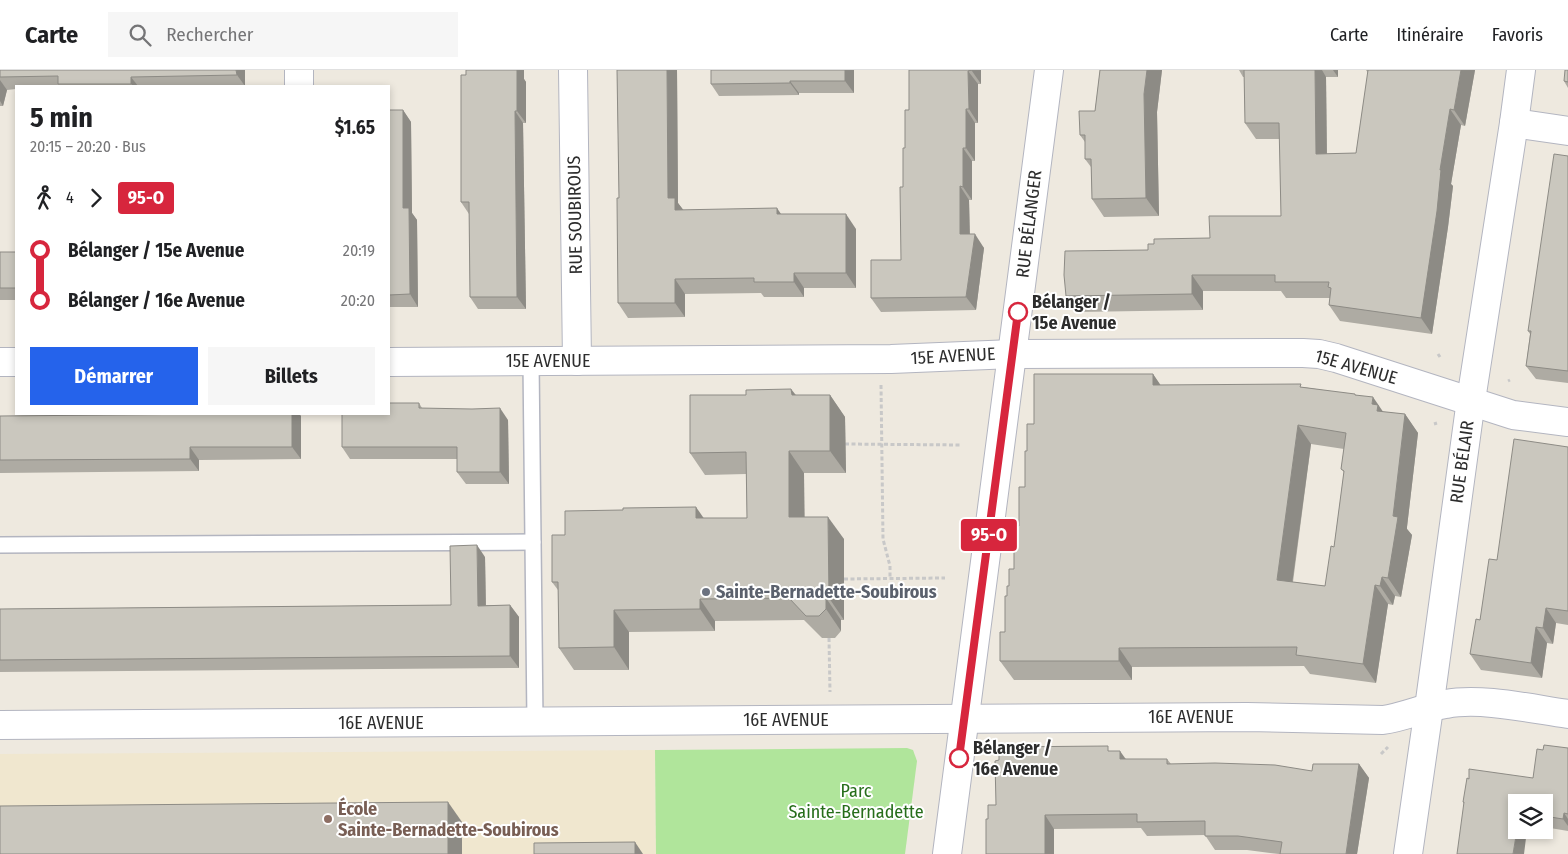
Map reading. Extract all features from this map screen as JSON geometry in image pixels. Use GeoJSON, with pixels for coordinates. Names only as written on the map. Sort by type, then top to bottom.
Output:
{"type":"FeatureCollection","features":[{"type":"Feature","properties":{"kind":"street"},"geometry":{"type":"LineString","coordinates":[[299,70],[299,85]]}},
{"type":"Feature","properties":{"kind":"street","name":"RUE SOUBIROUS"},"geometry":{"type":"LineString","coordinates":[[574,70],[577,360]]}},
{"type":"Feature","properties":{"kind":"street","name":"RUE BÉLANGER"},"geometry":{"type":"LineString","coordinates":[[948,854],[1050,70]]}},
{"type":"Feature","properties":{"kind":"street","name":"RUE BÉLAIR"},"geometry":{"type":"LineString","coordinates":[[1408,854],[1471,400],[1521,70]]}},
{"type":"Feature","properties":{"kind":"street"},"geometry":{"type":"LineString","coordinates":[[1514,123],[1568,131]]}},
{"type":"Feature","properties":{"kind":"street","name":"15E AVENUE"},"geometry":{"type":"LineString","coordinates":[[390,362],[891,359],[1013,354],[1319,354],[1513,414],[1568,422]]}},
{"type":"Feature","properties":{"kind":"street"},"geometry":{"type":"LineString","coordinates":[[0,362],[15,362]]}},
{"type":"Feature","properties":{"kind":"street","name":"16E AVENUE"},"geometry":{"type":"LineString","coordinates":[[0,726],[1247,717],[1383,720],[1395,719],[1429,708],[1454,703],[1484,703],[1568,714]]}},
{"type":"Feature","properties":{"kind":"lane"},"geometry":{"type":"LineString","coordinates":[[531,361],[535,722]]}},
{"type":"Feature","properties":{"kind":"lane"},"geometry":{"type":"LineString","coordinates":[[0,545],[533,542]]}},
{"type":"Feature","properties":{"kind":"path"},"geometry":{"type":"LineString","coordinates":[[881,378],[883,538],[890,566],[890,579]]}},
{"type":"Feature","properties":{"kind":"path"},"geometry":{"type":"LineString","coordinates":[[845,444],[962,444]]}},
{"type":"Feature","properties":{"kind":"path"},"geometry":{"type":"LineString","coordinates":[[844,579],[945,578]]}},
{"type":"Feature","properties":{"kind":"path"},"geometry":{"type":"LineString","coordinates":[[829,638],[830,693]]}},
{"type":"Feature","properties":{"kind":"shaded area","name":"École Sainte-Bernadette-Soubirous"},"geometry":{"type":"Polygon","coordinates":[[[655,750],[656,854],[0,854],[0,754],[655,750]]]}},
{"type":"Feature","properties":{"kind":"green space","name":"Parc Sainte-Bernadette"},"geometry":{"type":"Polygon","coordinates":[[[907,748],[913,750],[917,761],[905,854],[656,854],[655,750],[907,748]]]}},
{"type":"Feature","properties":{"kind":"building"},"geometry":{"type":"Polygon","coordinates":[[[0,70],[236,70],[237,75],[131,77],[131,84],[58,84],[58,76],[0,77],[0,70]]]}},
{"type":"Feature","properties":{"kind":"building"},"geometry":{"type":"Polygon","coordinates":[[[466,70],[517,70],[517,111],[515,111],[517,297],[470,297],[469,202],[461,202],[461,75],[466,75],[466,70]]]}},
{"type":"Feature","properties":{"kind":"building"},"geometry":{"type":"Polygon","coordinates":[[[617,70],[667,70],[668,198],[675,198],[675,210],[777,208],[777,214],[846,214],[846,273],[794,273],[794,282],[754,282],[754,278],[675,279],[675,303],[618,303],[617,70]]]}},
{"type":"Feature","properties":{"kind":"building"},"geometry":{"type":"Polygon","coordinates":[[[711,70],[845,70],[845,81],[711,84],[711,70]]]}},
{"type":"Feature","properties":{"kind":"building"},"geometry":{"type":"Polygon","coordinates":[[[909,70],[972,70],[968,71],[969,109],[966,109],[966,148],[963,148],[963,187],[960,186],[960,234],[975,234],[966,297],[871,298],[871,260],[901,260],[900,187],[903,187],[905,110],[909,110],[909,70]]]}},
{"type":"Feature","properties":{"kind":"building"},"geometry":{"type":"Polygon","coordinates":[[[1100,70],[1147,70],[1144,94],[1146,198],[1092,199],[1091,159],[1085,159],[1085,135],[1080,135],[1079,111],[1095,111],[1100,70]]]}},
{"type":"Feature","properties":{"kind":"building"},"geometry":{"type":"Polygon","coordinates":[[[1244,70],[1315,70],[1316,154],[1356,153],[1368,70],[1461,70],[1454,110],[1450,109],[1440,170],[1437,211],[1421,318],[1329,305],[1331,288],[1328,287],[1329,282],[1275,282],[1275,275],[1192,275],[1192,294],[1066,296],[1064,275],[1065,251],[1148,250],[1148,244],[1154,244],[1154,239],[1210,238],[1209,216],[1281,216],[1279,123],[1245,123],[1244,70]]]}},
{"type":"Feature","properties":{"kind":"building"},"geometry":{"type":"Polygon","coordinates":[[[1565,70],[1568,70],[1568,82],[1564,81],[1565,70]]]}},
{"type":"Feature","properties":{"kind":"building"},"geometry":{"type":"Polygon","coordinates":[[[390,110],[403,110],[403,208],[409,208],[410,294],[390,295],[390,110]]]}},
{"type":"Feature","properties":{"kind":"building"},"geometry":{"type":"Polygon","coordinates":[[[1554,154],[1568,156],[1568,371],[1526,366],[1531,331],[1528,331],[1554,154]]]}},
{"type":"Feature","properties":{"kind":"building"},"geometry":{"type":"Polygon","coordinates":[[[0,252],[15,252],[15,288],[0,288],[0,252]]]}},
{"type":"Feature","properties":{"kind":"building"},"geometry":{"type":"Polygon","coordinates":[[[1034,374],[1153,374],[1153,385],[1301,384],[1300,387],[1373,397],[1372,404],[1378,405],[1377,411],[1405,414],[1393,516],[1398,517],[1388,578],[1382,577],[1380,586],[1375,585],[1363,664],[1296,655],[1297,647],[1119,648],[1119,661],[1000,661],[1000,632],[1005,632],[1005,596],[1007,596],[1007,586],[1009,586],[1009,569],[1014,569],[1014,526],[1019,526],[1019,487],[1025,487],[1027,424],[1034,424],[1034,374]],[[1298,425],[1277,580],[1325,586],[1331,546],[1334,547],[1344,471],[1341,469],[1346,433],[1298,425]]]}},
{"type":"Feature","properties":{"kind":"building"},"geometry":{"type":"Polygon","coordinates":[[[791,389],[792,395],[830,395],[830,451],[789,451],[789,517],[828,517],[829,598],[826,598],[826,609],[819,616],[806,616],[789,598],[700,599],[700,609],[614,610],[614,647],[559,648],[558,582],[552,582],[552,535],[565,535],[565,511],[696,507],[696,518],[747,518],[746,452],[690,453],[690,395],[746,395],[746,390],[791,389]]]}},
{"type":"Feature","properties":{"kind":"building"},"geometry":{"type":"Polygon","coordinates":[[[390,403],[419,403],[419,408],[500,408],[500,472],[457,472],[457,447],[342,447],[342,415],[390,415],[390,403]]]}},
{"type":"Feature","properties":{"kind":"building"},"geometry":{"type":"Polygon","coordinates":[[[292,415],[292,447],[190,447],[190,459],[0,460],[0,416],[292,415]]]}},
{"type":"Feature","properties":{"kind":"building"},"geometry":{"type":"Polygon","coordinates":[[[1514,439],[1568,447],[1568,611],[1546,608],[1543,628],[1536,627],[1531,663],[1470,654],[1476,619],[1480,620],[1489,559],[1497,560],[1514,439]]]}},
{"type":"Feature","properties":{"kind":"building"},"geometry":{"type":"Polygon","coordinates":[[[477,545],[478,606],[510,605],[510,656],[0,660],[0,609],[451,605],[450,546],[477,545]]]}},
{"type":"Feature","properties":{"kind":"building"},"geometry":{"type":"Polygon","coordinates":[[[1544,745],[1568,748],[1568,814],[1564,813],[1563,819],[1553,817],[1553,794],[1508,794],[1508,839],[1516,839],[1513,854],[1457,854],[1469,769],[1533,778],[1537,749],[1543,750],[1544,745]]]}},
{"type":"Feature","properties":{"kind":"building"},"geometry":{"type":"Polygon","coordinates":[[[1108,746],[1108,751],[1120,751],[1120,759],[1167,759],[1167,764],[1275,765],[1312,771],[1313,764],[1359,764],[1346,854],[1280,854],[1282,842],[1238,836],[1205,836],[1205,821],[1137,822],[1137,814],[1045,815],[1045,854],[986,854],[986,819],[988,819],[988,805],[996,805],[995,761],[999,760],[999,747],[1108,746]]]}},
{"type":"Feature","properties":{"kind":"building"},"geometry":{"type":"Polygon","coordinates":[[[448,802],[448,854],[0,854],[0,806],[448,802]]]}},
{"type":"Feature","properties":{"kind":"building"},"geometry":{"type":"Polygon","coordinates":[[[635,842],[635,854],[534,854],[534,843],[635,842]]]}},
{"type":"Feature","properties":{"kind":"bus line","name":"95-O"},"geometry":{"type":"LineString","coordinates":[[959,758],[1018,312]]}},
{"type":"Feature","properties":{"kind":"place","name":"Bélanger / 15e Avenue"},"geometry":{"type":"Point","coordinates":[1018,312]}},
{"type":"Feature","properties":{"kind":"place","name":"Sainte-Bernadette-Soubirous"},"geometry":{"type":"Point","coordinates":[706,592]}},
{"type":"Feature","properties":{"kind":"place","name":"Bélanger / 16e Avenue"},"geometry":{"type":"Point","coordinates":[959,758]}},
{"type":"Feature","properties":{"kind":"place","name":"École Sainte-Bernadette-Soubirous"},"geometry":{"type":"Point","coordinates":[328,819]}}]}
